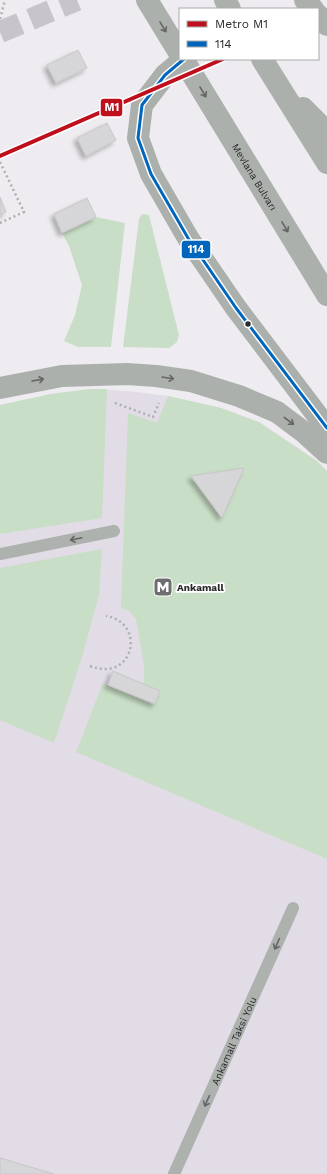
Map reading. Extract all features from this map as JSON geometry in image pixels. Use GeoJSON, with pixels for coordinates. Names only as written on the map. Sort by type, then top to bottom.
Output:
{"type":"FeatureCollection","features":[{"type":"Feature","properties":{"kind":"highway"},"geometry":{"type":"LineString","coordinates":[[147,0],[179,52]]}},
{"type":"Feature","properties":{"kind":"highway"},"geometry":{"type":"LineString","coordinates":[[305,0],[312,8]]}},
{"type":"Feature","properties":{"kind":"highway"},"geometry":{"type":"LineString","coordinates":[[319,16],[327,25]]}},
{"type":"Feature","properties":{"kind":"highway"},"geometry":{"type":"LineString","coordinates":[[183,60],[165,75],[142,105],[138,138],[151,174],[188,238],[236,308],[327,428]]}},
{"type":"Feature","properties":{"kind":"highway","name":"Mevlana Bulvarı"},"geometry":{"type":"LineString","coordinates":[[185,60],[327,295]]}},
{"type":"Feature","properties":{"kind":"highway"},"geometry":{"type":"LineString","coordinates":[[263,60],[327,163]]}},
{"type":"Feature","properties":{"kind":"highway"},"geometry":{"type":"LineString","coordinates":[[274,79],[327,132]]}},
{"type":"Feature","properties":{"kind":"highway"},"geometry":{"type":"LineString","coordinates":[[0,388],[62,376],[126,374],[156,376],[191,381],[239,396],[277,412],[327,453]]}},
{"type":"Feature","properties":{"kind":"lane"},"geometry":{"type":"LineString","coordinates":[[0,554],[114,531]]}},
{"type":"Feature","properties":{"kind":"lane","name":"Ankamall Taksi Yolu"},"geometry":{"type":"LineString","coordinates":[[174,1174],[293,908]]}},
{"type":"Feature","properties":{"kind":"path"},"geometry":{"type":"LineString","coordinates":[[0,19],[5,0]]}},
{"type":"Feature","properties":{"kind":"path"},"geometry":{"type":"LineString","coordinates":[[0,162],[24,212],[0,223]]}},
{"type":"Feature","properties":{"kind":"path"},"geometry":{"type":"LineString","coordinates":[[90,666],[105,670],[114,668],[122,664],[130,649],[131,640],[128,631],[123,624],[116,619],[106,616]]}},
{"type":"Feature","properties":{"kind":"shaded area"},"geometry":{"type":"Polygon","coordinates":[[[90,389],[128,391],[168,396],[221,408],[259,422],[317,461],[327,471],[327,1174],[0,1174],[0,405],[51,394],[90,389]]]}},
{"type":"Feature","properties":{"kind":"green space"},"geometry":{"type":"Polygon","coordinates":[[[141,215],[149,215],[179,335],[177,342],[169,348],[123,347],[139,219],[141,215]]]}},
{"type":"Feature","properties":{"kind":"green space"},"geometry":{"type":"Polygon","coordinates":[[[96,217],[125,223],[111,347],[78,347],[64,341],[75,315],[82,285],[69,246],[62,233],[96,217]]]}},
{"type":"Feature","properties":{"kind":"green space"},"geometry":{"type":"Polygon","coordinates":[[[90,389],[107,389],[102,518],[0,534],[0,405],[51,394],[90,389]]]}},
{"type":"Feature","properties":{"kind":"green space"},"geometry":{"type":"Polygon","coordinates":[[[168,396],[221,408],[259,422],[317,461],[327,471],[327,859],[76,752],[103,683],[155,704],[160,691],[144,684],[144,665],[136,619],[129,611],[121,608],[128,413],[157,423],[168,396]]]}},
{"type":"Feature","properties":{"kind":"green space"},"geometry":{"type":"Polygon","coordinates":[[[102,549],[99,595],[82,657],[54,743],[0,720],[0,568],[102,549]]]}},
{"type":"Feature","properties":{"kind":"building"},"geometry":{"type":"Polygon","coordinates":[[[78,50],[87,68],[56,83],[47,65],[78,50]]]}},
{"type":"Feature","properties":{"kind":"building"},"geometry":{"type":"Polygon","coordinates":[[[107,123],[116,140],[86,156],[77,138],[107,123]]]}},
{"type":"Feature","properties":{"kind":"building"},"geometry":{"type":"Polygon","coordinates":[[[0,197],[6,212],[0,215],[0,197]]]}},
{"type":"Feature","properties":{"kind":"building"},"geometry":{"type":"Polygon","coordinates":[[[87,198],[96,217],[62,233],[54,214],[87,198]]]}},
{"type":"Feature","properties":{"kind":"building"},"geometry":{"type":"Polygon","coordinates":[[[244,468],[222,518],[191,476],[244,468]]]}},
{"type":"Feature","properties":{"kind":"building"},"geometry":{"type":"Polygon","coordinates":[[[113,671],[160,691],[155,704],[108,685],[113,671]]]}},
{"type":"Feature","properties":{"kind":"building"},"geometry":{"type":"Polygon","coordinates":[[[0,1158],[54,1174],[0,1174],[0,1158]]]}},
{"type":"Feature","properties":{"kind":"tunnel"},"geometry":{"type":"LineString","coordinates":[[0,32],[77,0]]}},
{"type":"Feature","properties":{"kind":"metro line","name":"M1"},"geometry":{"type":"LineString","coordinates":[[0,156],[221,60]]}},
{"type":"Feature","properties":{"kind":"transit line","name":"114"},"geometry":{"type":"LineString","coordinates":[[183,60],[165,75],[142,105],[138,138],[151,174],[188,238],[236,308],[327,428]]}},
{"type":"Feature","properties":{"kind":"place","name":"Ankamall"},"geometry":{"type":"Point","coordinates":[163,587]}}]}
